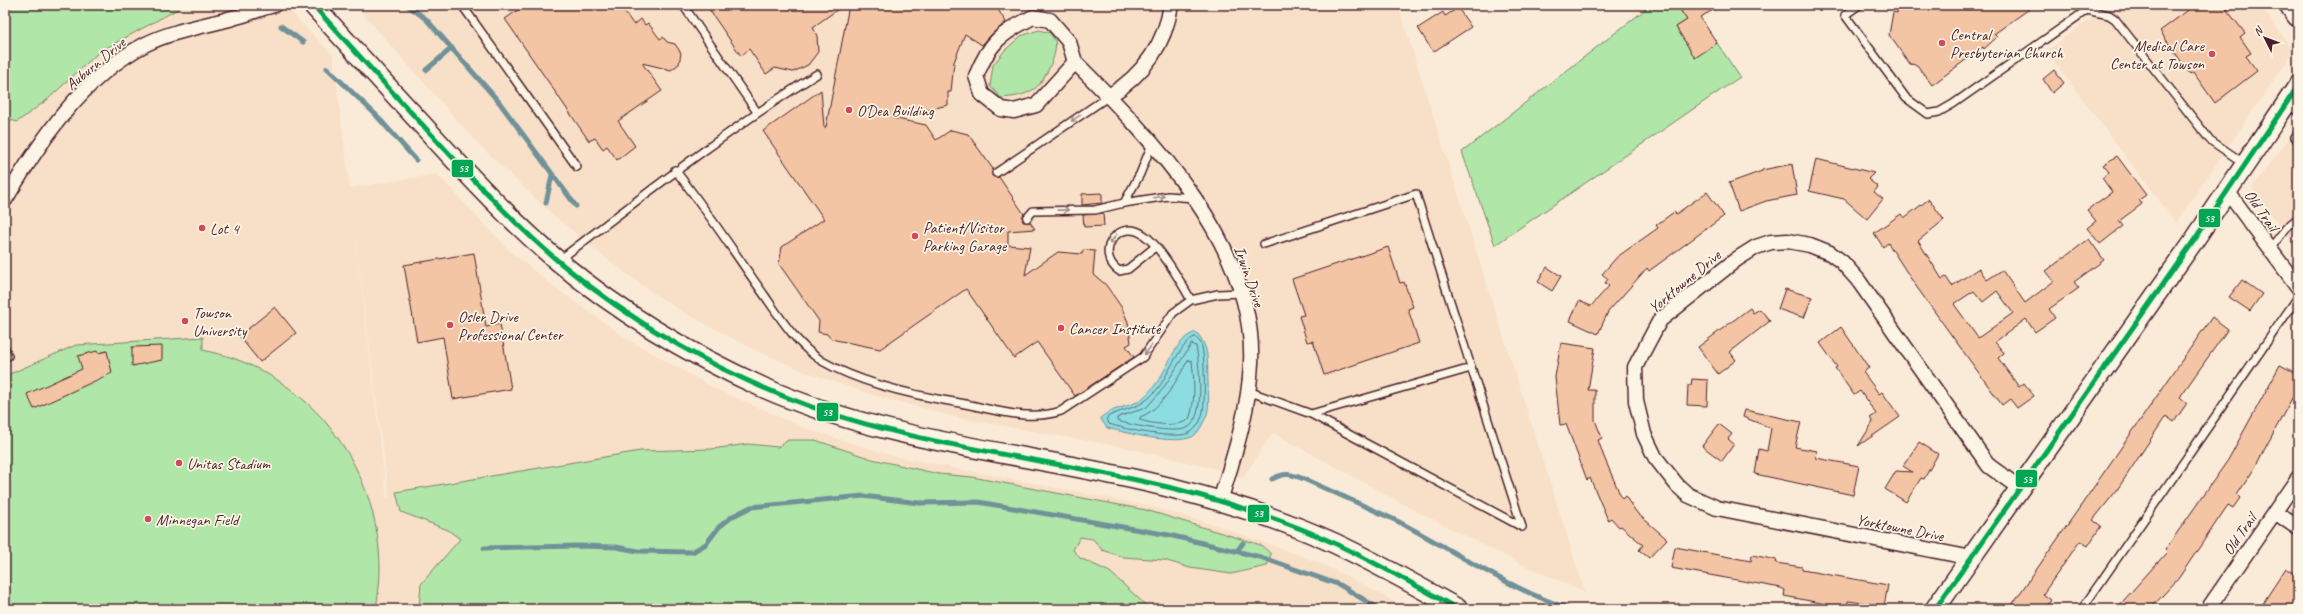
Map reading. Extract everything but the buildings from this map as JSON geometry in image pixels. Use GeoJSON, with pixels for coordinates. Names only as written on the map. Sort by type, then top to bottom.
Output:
{"type":"FeatureCollection","features":[{"type":"Feature","properties":{"kind":"main road"},"geometry":{"type":"LineString","coordinates":[[2291,5],[2298,15]]}},
{"type":"Feature","properties":{"kind":"street","name":"Auburn Drive"},"geometry":{"type":"LineString","coordinates":[[5,200],[34,152],[67,110],[94,82],[122,60],[146,44],[174,34],[237,17],[274,5]]}},
{"type":"Feature","properties":{"kind":"street"},"geometry":{"type":"LineString","coordinates":[[313,5],[456,162],[508,216],[558,261],[617,306],[673,342],[765,388],[835,415],[930,441],[1126,478],[1220,501],[1280,521],[1333,543],[1458,609]]}},
{"type":"Feature","properties":{"kind":"street"},"geometry":{"type":"LineString","coordinates":[[1109,96],[1128,84],[1154,55],[1168,23],[1171,5]]}},
{"type":"Feature","properties":{"kind":"street"},"geometry":{"type":"LineString","coordinates":[[1033,17],[1050,20],[1069,42],[1074,62],[1036,105],[1014,111],[1001,109],[982,94],[976,76],[986,52],[1009,30],[1033,17]]}},
{"type":"Feature","properties":{"kind":"street","name":"Irwin Drive"},"geometry":{"type":"LineString","coordinates":[[1074,62],[1118,104],[1152,143],[1194,198],[1220,242],[1241,293],[1251,343],[1248,391],[1242,430],[1220,501]]}},
{"type":"Feature","properties":{"kind":"street"},"geometry":{"type":"LineString","coordinates":[[1935,609],[2246,164],[2292,108],[2298,86]]}},
{"type":"Feature","properties":{"kind":"street","name":"Old Trail"},"geometry":{"type":"LineString","coordinates":[[2227,191],[2269,250],[2298,287]]}},
{"type":"Feature","properties":{"kind":"street","name":"Yorktowne Drive"},"geometry":{"type":"LineString","coordinates":[[1972,558],[1717,508],[1688,495],[1667,474],[1655,457],[1644,434],[1636,401],[1635,367],[1660,320],[1737,259],[1756,247],[1772,242],[1788,241],[1810,245],[1830,253],[1842,262],[1858,280],[1989,466],[2021,488]]}},
{"type":"Feature","properties":{"kind":"street","name":"Old Trail"},"geometry":{"type":"LineString","coordinates":[[2208,609],[2298,478]]}},
{"type":"Feature","properties":{"kind":"street"},"geometry":{"type":"LineString","coordinates":[[2275,512],[2298,528]]}},
{"type":"Feature","properties":{"kind":"lane"},"geometry":{"type":"LineString","coordinates":[[462,5],[577,167]]}},
{"type":"Feature","properties":{"kind":"lane"},"geometry":{"type":"LineString","coordinates":[[683,5],[757,112]]}},
{"type":"Feature","properties":{"kind":"lane"},"geometry":{"type":"LineString","coordinates":[[1859,5],[1845,15],[1906,98],[1928,114],[1939,112],[1953,104],[2094,5]]}},
{"type":"Feature","properties":{"kind":"lane"},"geometry":{"type":"LineString","coordinates":[[2087,10],[2116,19],[2210,140],[2246,164]]}},
{"type":"Feature","properties":{"kind":"lane"},"geometry":{"type":"LineString","coordinates":[[558,261],[675,170],[757,112],[818,74]]}},
{"type":"Feature","properties":{"kind":"lane"},"geometry":{"type":"LineString","coordinates":[[996,173],[1109,96]]}},
{"type":"Feature","properties":{"kind":"lane"},"geometry":{"type":"LineString","coordinates":[[2298,134],[2295,137],[2298,141]]}},
{"type":"Feature","properties":{"kind":"lane"},"geometry":{"type":"LineString","coordinates":[[1124,203],[1140,174],[1152,143]]}},
{"type":"Feature","properties":{"kind":"lane"},"geometry":{"type":"LineString","coordinates":[[675,170],[784,322],[807,349],[822,361],[840,370],[905,393],[1028,415],[1049,415],[1061,411],[1113,379],[1143,357],[1173,313],[1191,300],[1218,294],[1241,293]]}},
{"type":"Feature","properties":{"kind":"lane"},"geometry":{"type":"LineString","coordinates":[[1248,391],[1311,414],[1522,527],[1416,194],[1264,244]]}},
{"type":"Feature","properties":{"kind":"lane"},"geometry":{"type":"LineString","coordinates":[[1027,218],[1033,211],[1095,210],[1124,203],[1168,196],[1194,198]]}},
{"type":"Feature","properties":{"kind":"lane"},"geometry":{"type":"LineString","coordinates":[[2269,250],[2287,227],[2298,218]]}},
{"type":"Feature","properties":{"kind":"lane"},"geometry":{"type":"LineString","coordinates":[[1155,247],[1128,269],[1119,271],[1113,267],[1108,257],[1108,246],[1116,235],[1125,229],[1135,230],[1145,235],[1155,247],[1182,283],[1191,300]]}},
{"type":"Feature","properties":{"kind":"lane"},"geometry":{"type":"LineString","coordinates":[[2082,609],[2298,297]]}},
{"type":"Feature","properties":{"kind":"lane"},"geometry":{"type":"LineString","coordinates":[[1311,414],[1471,368]]}},
{"type":"Feature","properties":{"kind":"shaded area","name":"Towson University"},"geometry":{"type":"Polygon","coordinates":[[[5,5],[284,5],[333,55],[350,188],[437,174],[509,250],[553,286],[629,340],[714,388],[805,428],[893,456],[1150,506],[1216,525],[1315,561],[1347,576],[1408,609],[5,609],[5,5]],[[355,234],[387,498],[389,498],[355,234]]]}},
{"type":"Feature","properties":{"kind":"shaded area"},"geometry":{"type":"Polygon","coordinates":[[[355,5],[1398,5],[1585,592],[1521,564],[1416,511],[1273,433],[1243,478],[1212,468],[1127,448],[963,419],[872,395],[803,371],[757,351],[688,315],[651,292],[603,256],[554,216],[478,144],[355,5]]]}},
{"type":"Feature","properties":{"kind":"shaded area"},"geometry":{"type":"Polygon","coordinates":[[[2109,5],[2260,5],[2294,51],[2176,223],[2046,51],[2109,5]]]}},
{"type":"Feature","properties":{"kind":"shaded area"},"geometry":{"type":"Polygon","coordinates":[[[2298,126],[2298,251],[2252,188],[2298,126]]]}},
{"type":"Feature","properties":{"kind":"green space"},"geometry":{"type":"Polygon","coordinates":[[[5,5],[174,5],[178,9],[99,52],[47,100],[17,122],[5,118],[5,5]]]}},
{"type":"Feature","properties":{"kind":"green space"},"geometry":{"type":"Polygon","coordinates":[[[1651,5],[1677,5],[1687,20],[1676,27],[1695,57],[1717,43],[1740,77],[1495,245],[1462,152],[1651,5]]]}},
{"type":"Feature","properties":{"kind":"green space"},"geometry":{"type":"Polygon","coordinates":[[[1039,30],[1050,33],[1055,41],[1055,52],[1050,67],[1042,81],[1034,89],[1018,96],[1001,98],[990,86],[993,65],[1005,50],[1021,36],[1039,30]]]}},
{"type":"Feature","properties":{"kind":"green space","name":"Unitas Stadium"},"geometry":{"type":"Polygon","coordinates":[[[203,337],[203,350],[225,355],[238,360],[269,375],[296,394],[321,417],[341,443],[358,472],[370,503],[377,536],[380,575],[376,609],[5,609],[5,376],[76,345],[203,337]]]}},
{"type":"Feature","properties":{"kind":"green space"},"geometry":{"type":"Polygon","coordinates":[[[788,440],[815,440],[872,459],[939,474],[972,477],[1146,510],[1261,545],[1271,554],[1267,566],[1231,574],[1190,568],[1164,560],[1123,557],[1102,550],[1093,539],[1080,537],[1073,550],[1080,558],[1110,572],[1150,609],[419,609],[421,584],[460,539],[448,530],[401,512],[396,492],[640,451],[712,449],[748,444],[778,447],[788,440]]]}},
{"type":"Feature","properties":{"kind":"water"},"geometry":{"type":"Polygon","coordinates":[[[1196,332],[1204,343],[1206,349],[1209,398],[1207,414],[1197,433],[1192,437],[1173,440],[1126,433],[1107,428],[1100,418],[1114,410],[1137,402],[1144,397],[1160,378],[1177,347],[1189,335],[1196,332]]]}},
{"type":"Feature","properties":{"kind":"waterway"},"geometry":{"type":"LineString","coordinates":[[407,5],[426,19],[499,102],[576,206]]}},
{"type":"Feature","properties":{"kind":"waterway"},"geometry":{"type":"LineString","coordinates":[[281,26],[303,42]]}},
{"type":"Feature","properties":{"kind":"waterway"},"geometry":{"type":"LineString","coordinates":[[426,70],[452,48]]}},
{"type":"Feature","properties":{"kind":"waterway"},"geometry":{"type":"LineString","coordinates":[[327,68],[375,114],[416,160]]}},
{"type":"Feature","properties":{"kind":"waterway"},"geometry":{"type":"LineString","coordinates":[[546,203],[552,175]]}},
{"type":"Feature","properties":{"kind":"waterway"},"geometry":{"type":"LineString","coordinates":[[1272,479],[1288,474],[1304,479],[1399,522],[1504,581],[1547,601],[1570,609]]}},
{"type":"Feature","properties":{"kind":"waterway"},"geometry":{"type":"LineString","coordinates":[[484,548],[579,546],[616,547],[638,551],[692,552],[706,544],[719,527],[733,516],[751,507],[863,496],[919,503],[978,502],[1169,535],[1260,557],[1340,585],[1379,609]]}},
{"type":"Feature","properties":{"kind":"waterway"},"geometry":{"type":"LineString","coordinates":[[1237,551],[1243,543]]}},
{"type":"Feature","properties":{"kind":"transit line","name":"53"},"geometry":{"type":"LineString","coordinates":[[313,5],[476,183],[541,246],[586,284],[616,305],[678,345],[711,363],[778,394],[856,421],[947,443],[1085,469],[1176,489],[1237,506],[1296,527],[1350,551],[1458,609]]}},
{"type":"Feature","properties":{"kind":"transit line","name":"53"},"geometry":{"type":"LineString","coordinates":[[1935,609],[2195,239],[2298,86]]}},
{"type":"Feature","properties":{"kind":"place","name":"Central Presbyterian Church"},"geometry":{"type":"Point","coordinates":[1942,43]}},
{"type":"Feature","properties":{"kind":"place","name":"Medical Care Center at Towson"},"geometry":{"type":"Point","coordinates":[2212,54]}},
{"type":"Feature","properties":{"kind":"place","name":"O'Dea Building"},"geometry":{"type":"Point","coordinates":[849,110]}},
{"type":"Feature","properties":{"kind":"place","name":"Lot 4"},"geometry":{"type":"Point","coordinates":[202,228]}},
{"type":"Feature","properties":{"kind":"place","name":"Patient/Visitor Parking Garage"},"geometry":{"type":"Point","coordinates":[915,236]}},
{"type":"Feature","properties":{"kind":"place","name":"Towson University"},"geometry":{"type":"Point","coordinates":[185,321]}},
{"type":"Feature","properties":{"kind":"place","name":"Osler Drive Professional Center"},"geometry":{"type":"Point","coordinates":[450,325]}},
{"type":"Feature","properties":{"kind":"place","name":"Cancer Institute"},"geometry":{"type":"Point","coordinates":[1061,328]}},
{"type":"Feature","properties":{"kind":"place","name":"Unitas Stadium"},"geometry":{"type":"Point","coordinates":[179,463]}},
{"type":"Feature","properties":{"kind":"place","name":"Minnegan Field"},"geometry":{"type":"Point","coordinates":[148,519]}}]}
